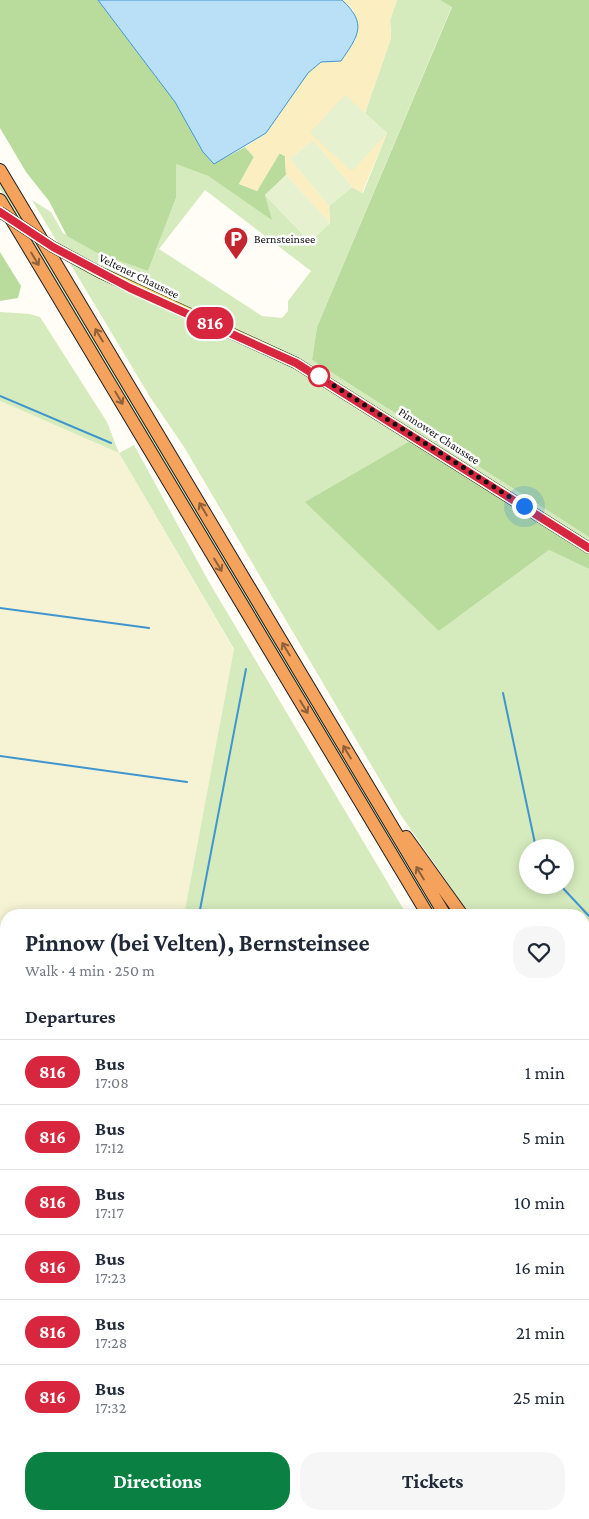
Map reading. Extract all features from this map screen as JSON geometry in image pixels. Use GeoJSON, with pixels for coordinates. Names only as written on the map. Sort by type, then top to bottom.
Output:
{"type":"FeatureCollection","features":[{"type":"Feature","properties":{"kind":"highway"},"geometry":{"type":"LineString","coordinates":[[0,170],[441,909]]}},
{"type":"Feature","properties":{"kind":"highway"},"geometry":{"type":"LineString","coordinates":[[0,200],[424,909]]}},
{"type":"Feature","properties":{"kind":"highway"},"geometry":{"type":"LineString","coordinates":[[372,794],[431,869],[458,909]]}},
{"type":"Feature","properties":{"kind":"highway"},"geometry":{"type":"LineString","coordinates":[[395,859],[416,909]]}},
{"type":"Feature","properties":{"kind":"main road","name":"Veltener Chaussee"},"geometry":{"type":"LineString","coordinates":[[0,212],[53,247],[99,272],[155,300],[273,351]]}},
{"type":"Feature","properties":{"kind":"main road","name":"Pinnower Chaussee"},"geometry":{"type":"LineString","coordinates":[[273,351],[338,388],[589,548]]}},
{"type":"Feature","properties":{"kind":"shaded area"},"geometry":{"type":"Polygon","coordinates":[[[0,401],[119,453],[234,650],[185,909],[0,909],[0,401]]]}},
{"type":"Feature","properties":{"kind":"green space"},"geometry":{"type":"Polygon","coordinates":[[[0,0],[98,0],[175,102],[203,152],[214,164],[245,147],[254,157],[239,184],[257,191],[279,153],[285,156],[286,175],[265,195],[272,220],[208,176],[176,164],[176,198],[148,271],[97,253],[67,236],[49,201],[26,172],[0,128],[0,0]]]}},
{"type":"Feature","properties":{"kind":"green space"},"geometry":{"type":"Polygon","coordinates":[[[397,0],[440,0],[452,6],[317,327],[312,360],[589,537],[589,554],[412,440],[439,631],[549,550],[589,569],[589,909],[466,909],[400,814],[184,447],[150,397],[32,200],[51,212],[63,233],[97,253],[148,271],[176,198],[175,163],[208,176],[271,219],[265,195],[310,242],[330,223],[329,206],[352,187],[363,193],[387,133],[365,113],[391,38],[390,20],[397,0]],[[205,190],[159,249],[262,316],[282,318],[288,311],[288,301],[311,271],[205,190]]]}},
{"type":"Feature","properties":{"kind":"green space"},"geometry":{"type":"Polygon","coordinates":[[[440,0],[589,0],[589,537],[312,360],[317,327],[452,7],[440,0]]]}},
{"type":"Feature","properties":{"kind":"green space"},"geometry":{"type":"Polygon","coordinates":[[[345,95],[387,133],[352,171],[310,133],[345,95]]]}},
{"type":"Feature","properties":{"kind":"green space"},"geometry":{"type":"Polygon","coordinates":[[[313,140],[352,187],[329,206],[290,159],[313,140]]]}},
{"type":"Feature","properties":{"kind":"green space"},"geometry":{"type":"Polygon","coordinates":[[[286,175],[330,223],[310,242],[265,195],[286,175]]]}},
{"type":"Feature","properties":{"kind":"green space"},"geometry":{"type":"Polygon","coordinates":[[[0,182],[435,909],[431,909],[0,189],[0,182]]]}},
{"type":"Feature","properties":{"kind":"green space"},"geometry":{"type":"Polygon","coordinates":[[[0,252],[21,286],[18,298],[0,301],[0,252]]]}},
{"type":"Feature","properties":{"kind":"green space"},"geometry":{"type":"Polygon","coordinates":[[[0,312],[30,314],[40,317],[107,422],[119,453],[0,401],[0,312]]]}},
{"type":"Feature","properties":{"kind":"green space"},"geometry":{"type":"Polygon","coordinates":[[[412,440],[589,554],[589,569],[549,550],[439,631],[305,502],[412,440]]]}},
{"type":"Feature","properties":{"kind":"green space"},"geometry":{"type":"Polygon","coordinates":[[[134,445],[209,582],[403,909],[185,909],[234,649],[119,453],[134,445]]]}},
{"type":"Feature","properties":{"kind":"sand"},"geometry":{"type":"Polygon","coordinates":[[[342,0],[397,0],[390,20],[391,38],[365,113],[387,133],[362,193],[352,187],[313,140],[290,159],[329,206],[330,223],[286,175],[285,156],[280,153],[257,191],[239,184],[254,157],[245,147],[266,133],[308,73],[321,62],[341,61],[356,39],[354,11],[342,0]]]}},
{"type":"Feature","properties":{"kind":"water"},"geometry":{"type":"Polygon","coordinates":[[[98,0],[342,0],[355,16],[358,30],[356,37],[341,61],[321,62],[308,73],[266,133],[214,164],[203,152],[175,102],[98,0]]]}},
{"type":"Feature","properties":{"kind":"waterway"},"geometry":{"type":"LineString","coordinates":[[0,396],[111,443]]}},
{"type":"Feature","properties":{"kind":"waterway"},"geometry":{"type":"LineString","coordinates":[[0,608],[149,628]]}},
{"type":"Feature","properties":{"kind":"waterway"},"geometry":{"type":"LineString","coordinates":[[200,909],[246,669]]}},
{"type":"Feature","properties":{"kind":"waterway"},"geometry":{"type":"LineString","coordinates":[[503,693],[534,839]]}},
{"type":"Feature","properties":{"kind":"waterway"},"geometry":{"type":"LineString","coordinates":[[0,756],[187,782]]}},
{"type":"Feature","properties":{"kind":"waterway"},"geometry":{"type":"LineString","coordinates":[[568,894],[582,909]]}},
{"type":"Feature","properties":{"kind":"bus line","name":"816"},"geometry":{"type":"LineString","coordinates":[[0,212],[53,247],[130,288],[260,345],[296,363],[589,548]]}},
{"type":"Feature","properties":{"kind":"place","name":"Bernsteinsee"},"geometry":{"type":"Point","coordinates":[236,260]}},
{"type":"Feature","properties":{"kind":"route"},"geometry":{"type":"LineString","coordinates":[[319,376],[524,506]]}}]}
